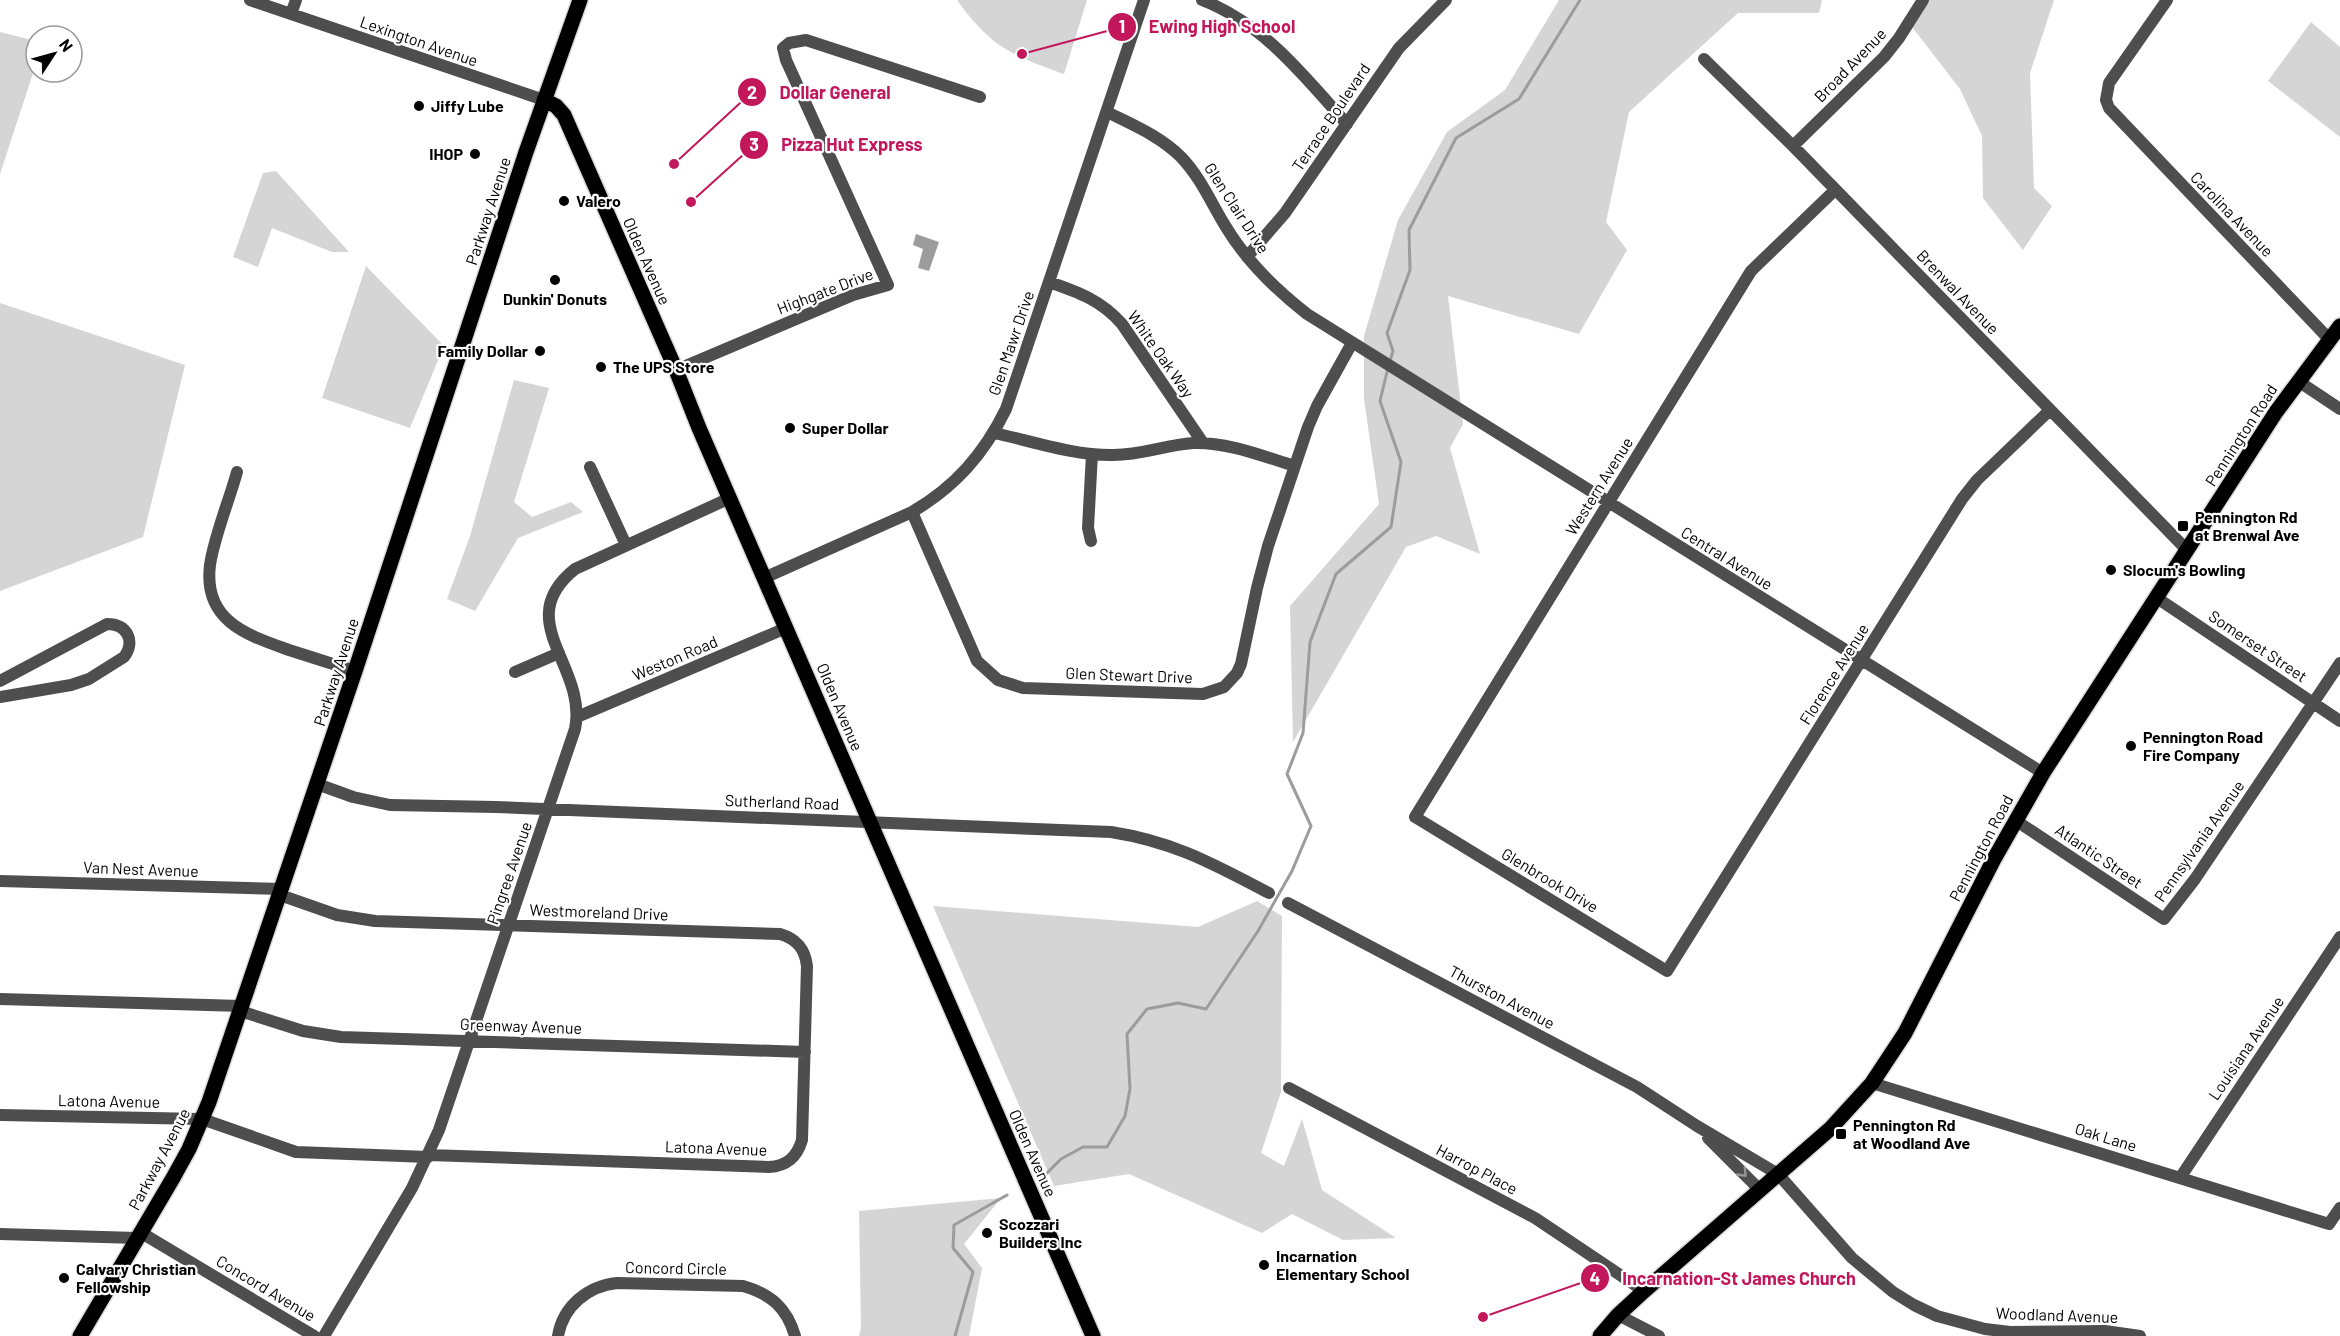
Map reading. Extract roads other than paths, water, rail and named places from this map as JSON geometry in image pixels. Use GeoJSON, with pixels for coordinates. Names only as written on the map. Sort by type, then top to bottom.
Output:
{"type":"FeatureCollection","features":[{"type":"Feature","properties":{"kind":"main road","name":"Parkway Avenue"},"geometry":{"type":"LineString","coordinates":[[80,1336],[173,1178],[202,1119],[281,892],[544,100],[580,0]]}},
{"type":"Feature","properties":{"kind":"main road","name":"Olden Avenue"},"geometry":{"type":"LineString","coordinates":[[544,100],[556,106],[564,115],[1093,1336]]}},
{"type":"Feature","properties":{"kind":"main road","name":"Pennington Road"},"geometry":{"type":"LineString","coordinates":[[1600,1336],[1618,1315],[1644,1291],[1830,1130],[1872,1083],[1905,1033],[2015,820],[2043,773],[2298,381],[2340,326]]}},
{"type":"Feature","properties":{"kind":"street","name":"Lexington Avenue"},"geometry":{"type":"LineString","coordinates":[[250,0],[544,100]]}},
{"type":"Feature","properties":{"kind":"street"},"geometry":{"type":"LineString","coordinates":[[291,14],[296,0]]}},
{"type":"Feature","properties":{"kind":"street","name":"Glen Mawr Drive"},"geometry":{"type":"LineString","coordinates":[[764,578],[912,512],[939,495],[964,473],[994,433],[1006,409],[1144,0]]}},
{"type":"Feature","properties":{"kind":"street"},"geometry":{"type":"LineString","coordinates":[[1202,0],[1229,13],[1267,39],[1347,124]]}},
{"type":"Feature","properties":{"kind":"street","name":"Broad Avenue"},"geometry":{"type":"LineString","coordinates":[[1792,146],[1884,57],[1923,0]]}},
{"type":"Feature","properties":{"kind":"street","name":"Carolina Avenue"},"geometry":{"type":"LineString","coordinates":[[2167,0],[2109,83],[2106,100],[2111,112],[2330,339]]}},
{"type":"Feature","properties":{"kind":"street","name":"Terrace Boulevard"},"geometry":{"type":"LineString","coordinates":[[1247,256],[1285,213],[1400,48],[1445,1]]}},
{"type":"Feature","properties":{"kind":"street","name":"Highgate Drive"},"geometry":{"type":"LineString","coordinates":[[676,370],[853,295],[888,285],[786,60],[783,48],[789,42],[806,40],[980,97]]}},
{"type":"Feature","properties":{"kind":"street","name":"Brenwal Avenue"},"geometry":{"type":"LineString","coordinates":[[1704,59],[2187,550]]}},
{"type":"Feature","properties":{"kind":"street","name":"Glen Clair Drive"},"geometry":{"type":"LineString","coordinates":[[1107,112],[1149,132],[1180,156],[1204,187],[1226,227],[1247,256],[1283,295],[1307,314],[1390,367]]}},
{"type":"Feature","properties":{"kind":"street","name":"Western Avenue"},"geometry":{"type":"LineString","coordinates":[[1415,817],[1751,271],[1835,190]]}},
{"type":"Feature","properties":{"kind":"street","name":"White Oak Way"},"geometry":{"type":"LineString","coordinates":[[1049,282],[1086,295],[1111,312],[1122,324],[1203,443]]}},
{"type":"Feature","properties":{"kind":"street","name":"Glen Stewart Drive"},"geometry":{"type":"LineString","coordinates":[[912,512],[971,650],[987,672],[998,680],[1023,688],[1203,694],[1224,687],[1231,681],[1241,664],[1265,556],[1317,406],[1352,343]]}},
{"type":"Feature","properties":{"kind":"street","name":"Central Avenue"},"geometry":{"type":"LineString","coordinates":[[1390,367],[2043,773]]}},
{"type":"Feature","properties":{"kind":"street"},"geometry":{"type":"LineString","coordinates":[[2298,381],[2340,409]]}},
{"type":"Feature","properties":{"kind":"street","name":"Florence Avenue"},"geometry":{"type":"LineString","coordinates":[[1667,972],[1966,493],[2050,410]]}},
{"type":"Feature","properties":{"kind":"street"},"geometry":{"type":"LineString","coordinates":[[994,433],[1092,454],[1131,454],[1203,443],[1243,449],[1295,466]]}},
{"type":"Feature","properties":{"kind":"street"},"geometry":{"type":"LineString","coordinates":[[1091,541],[1088,528],[1092,454]]}},
{"type":"Feature","properties":{"kind":"street"},"geometry":{"type":"LineString","coordinates":[[590,467],[626,545]]}},
{"type":"Feature","properties":{"kind":"street"},"geometry":{"type":"LineString","coordinates":[[237,472],[211,563],[211,589],[222,614],[231,624],[252,637],[355,671]]}},
{"type":"Feature","properties":{"kind":"street","name":"Pingree Avenue"},"geometry":{"type":"LineString","coordinates":[[324,1336],[412,1188],[439,1130],[577,717],[574,690],[550,632],[552,598],[557,587],[575,569],[730,498]]}},
{"type":"Feature","properties":{"kind":"street","name":"Somerset Street"},"geometry":{"type":"LineString","coordinates":[[2157,598],[2340,721]]}},
{"type":"Feature","properties":{"kind":"street"},"geometry":{"type":"LineString","coordinates":[[0,681],[107,624],[121,626],[129,639],[128,652],[124,657],[90,679],[48,691],[0,697]]}},
{"type":"Feature","properties":{"kind":"street","name":"Weston Road"},"geometry":{"type":"LineString","coordinates":[[577,717],[786,628]]}},
{"type":"Feature","properties":{"kind":"street"},"geometry":{"type":"LineString","coordinates":[[514,672],[559,653]]}},
{"type":"Feature","properties":{"kind":"street","name":"Pennsylvania Avenue"},"geometry":{"type":"LineString","coordinates":[[2164,919],[2194,879],[2340,663]]}},
{"type":"Feature","properties":{"kind":"street","name":"Sutherland Road"},"geometry":{"type":"LineString","coordinates":[[317,784],[353,797],[390,805],[548,809],[1112,832],[1163,842],[1190,852],[1269,893]]}},
{"type":"Feature","properties":{"kind":"street","name":"Glenbrook Drive"},"geometry":{"type":"LineString","coordinates":[[1415,817],[1667,972]]}},
{"type":"Feature","properties":{"kind":"street","name":"Atlantic Street"},"geometry":{"type":"LineString","coordinates":[[2015,820],[2164,919]]}},
{"type":"Feature","properties":{"kind":"street","name":"Van Nest Avenue"},"geometry":{"type":"LineString","coordinates":[[0,881],[281,892]]}},
{"type":"Feature","properties":{"kind":"street","name":"Westmoreland Drive"},"geometry":{"type":"LineString","coordinates":[[281,892],[337,915],[359,919],[780,934],[796,941],[805,954]]}},
{"type":"Feature","properties":{"kind":"street","name":"Thurston Avenue"},"geometry":{"type":"LineString","coordinates":[[1288,903],[1637,1087],[1778,1174]]}},
{"type":"Feature","properties":{"kind":"street","name":"Louisiana Avenue"},"geometry":{"type":"LineString","coordinates":[[2180,1178],[2340,937]]}},
{"type":"Feature","properties":{"kind":"street","name":"Latona Avenue"},"geometry":{"type":"LineString","coordinates":[[0,1115],[202,1119],[296,1152],[777,1166],[794,1156],[802,1140],[807,966],[805,954]]}},
{"type":"Feature","properties":{"kind":"street","name":"Greenway Avenue"},"geometry":{"type":"LineString","coordinates":[[0,999],[241,1009],[303,1031],[324,1035],[805,1052]]}},
{"type":"Feature","properties":{"kind":"street","name":"Oak Lane"},"geometry":{"type":"LineString","coordinates":[[1872,1083],[2329,1224],[2340,1208]]}},
{"type":"Feature","properties":{"kind":"street","name":"Harrop Place"},"geometry":{"type":"LineString","coordinates":[[1289,1088],[1535,1218],[1644,1291]]}},
{"type":"Feature","properties":{"kind":"street","name":"Thurston Avenue"},"geometry":{"type":"LineString","coordinates":[[1697,1126],[1760,1190]]}},
{"type":"Feature","properties":{"kind":"street","name":"Woodland Avenue"},"geometry":{"type":"LineString","coordinates":[[1778,1174],[1870,1275],[1893,1292],[1937,1316],[1977,1327],[2010,1332],[2104,1331],[2140,1336]]}},
{"type":"Feature","properties":{"kind":"street","name":"Concord Avenue"},"geometry":{"type":"LineString","coordinates":[[0,1234],[138,1235],[314,1336]]}},
{"type":"Feature","properties":{"kind":"street","name":"Concord Circle"},"geometry":{"type":"LineString","coordinates":[[558,1336],[562,1320],[577,1300],[599,1287],[617,1283],[743,1286],[757,1290],[777,1303],[785,1312],[795,1336]]}},
{"type":"Feature","properties":{"kind":"street"},"geometry":{"type":"LineString","coordinates":[[1618,1315],[1659,1336]]}},
{"type":"Feature","properties":{"kind":"waterway"},"geometry":{"type":"LineString","coordinates":[[1390,361],[1393,351],[1387,333],[1410,270],[1409,230],[1456,138],[1519,99],[1580,0]]}},
{"type":"Feature","properties":{"kind":"waterway"},"geometry":{"type":"LineString","coordinates":[[1045,1175],[1061,1159],[1083,1147],[1107,1147],[1125,1116],[1130,1089],[1127,1034],[1147,1009],[1178,1003],[1206,1009],[1258,931],[1292,871],[1311,826],[1287,774],[1303,733],[1310,642],[1336,574],[1391,527],[1401,462],[1380,401],[1388,368]]}},
{"type":"Feature","properties":{"kind":"waterway"},"geometry":{"type":"LineString","coordinates":[[955,1336],[973,1272],[953,1248],[954,1225],[1007,1195]]}},
{"type":"Feature","properties":{"kind":"place","name":"Ewing High School"},"geometry":{"type":"Point","coordinates":[1022,54]}},
{"type":"Feature","properties":{"kind":"place","name":"Jiffy Lube"},"geometry":{"type":"Point","coordinates":[419,106]}},
{"type":"Feature","properties":{"kind":"place","name":"IHOP"},"geometry":{"type":"Point","coordinates":[475,154]}},
{"type":"Feature","properties":{"kind":"place","name":"Dollar General"},"geometry":{"type":"Point","coordinates":[674,164]}},
{"type":"Feature","properties":{"kind":"place","name":"Valero"},"geometry":{"type":"Point","coordinates":[564,201]}},
{"type":"Feature","properties":{"kind":"place","name":"Pizza Hut Express"},"geometry":{"type":"Point","coordinates":[691,202]}},
{"type":"Feature","properties":{"kind":"place","name":"Dunkin' Donuts"},"geometry":{"type":"Point","coordinates":[555,280]}},
{"type":"Feature","properties":{"kind":"place","name":"Family Dollar"},"geometry":{"type":"Point","coordinates":[540,351]}},
{"type":"Feature","properties":{"kind":"place","name":"The UPS Store"},"geometry":{"type":"Point","coordinates":[601,367]}},
{"type":"Feature","properties":{"kind":"place","name":"Super Dollar"},"geometry":{"type":"Point","coordinates":[790,428]}},
{"type":"Feature","properties":{"kind":"place","name":"Pennington Rd at Brenwal Ave"},"geometry":{"type":"Point","coordinates":[2183,526]}},
{"type":"Feature","properties":{"kind":"place","name":"Slocum's Bowling"},"geometry":{"type":"Point","coordinates":[2111,570]}},
{"type":"Feature","properties":{"kind":"place","name":"Pennington Road Fire Company"},"geometry":{"type":"Point","coordinates":[2131,746]}},
{"type":"Feature","properties":{"kind":"place","name":"Pennington Rd at Woodland Ave"},"geometry":{"type":"Point","coordinates":[1841,1134]}},
{"type":"Feature","properties":{"kind":"place","name":"Scozzari Builders Inc"},"geometry":{"type":"Point","coordinates":[987,1233]}},
{"type":"Feature","properties":{"kind":"place","name":"Incarnation Elementary School"},"geometry":{"type":"Point","coordinates":[1264,1265]}},
{"type":"Feature","properties":{"kind":"place","name":"Calvary Christian Fellowship"},"geometry":{"type":"Point","coordinates":[64,1278]}},
{"type":"Feature","properties":{"kind":"place","name":"Incarnation-St James Church"},"geometry":{"type":"Point","coordinates":[1483,1317]}}]}
